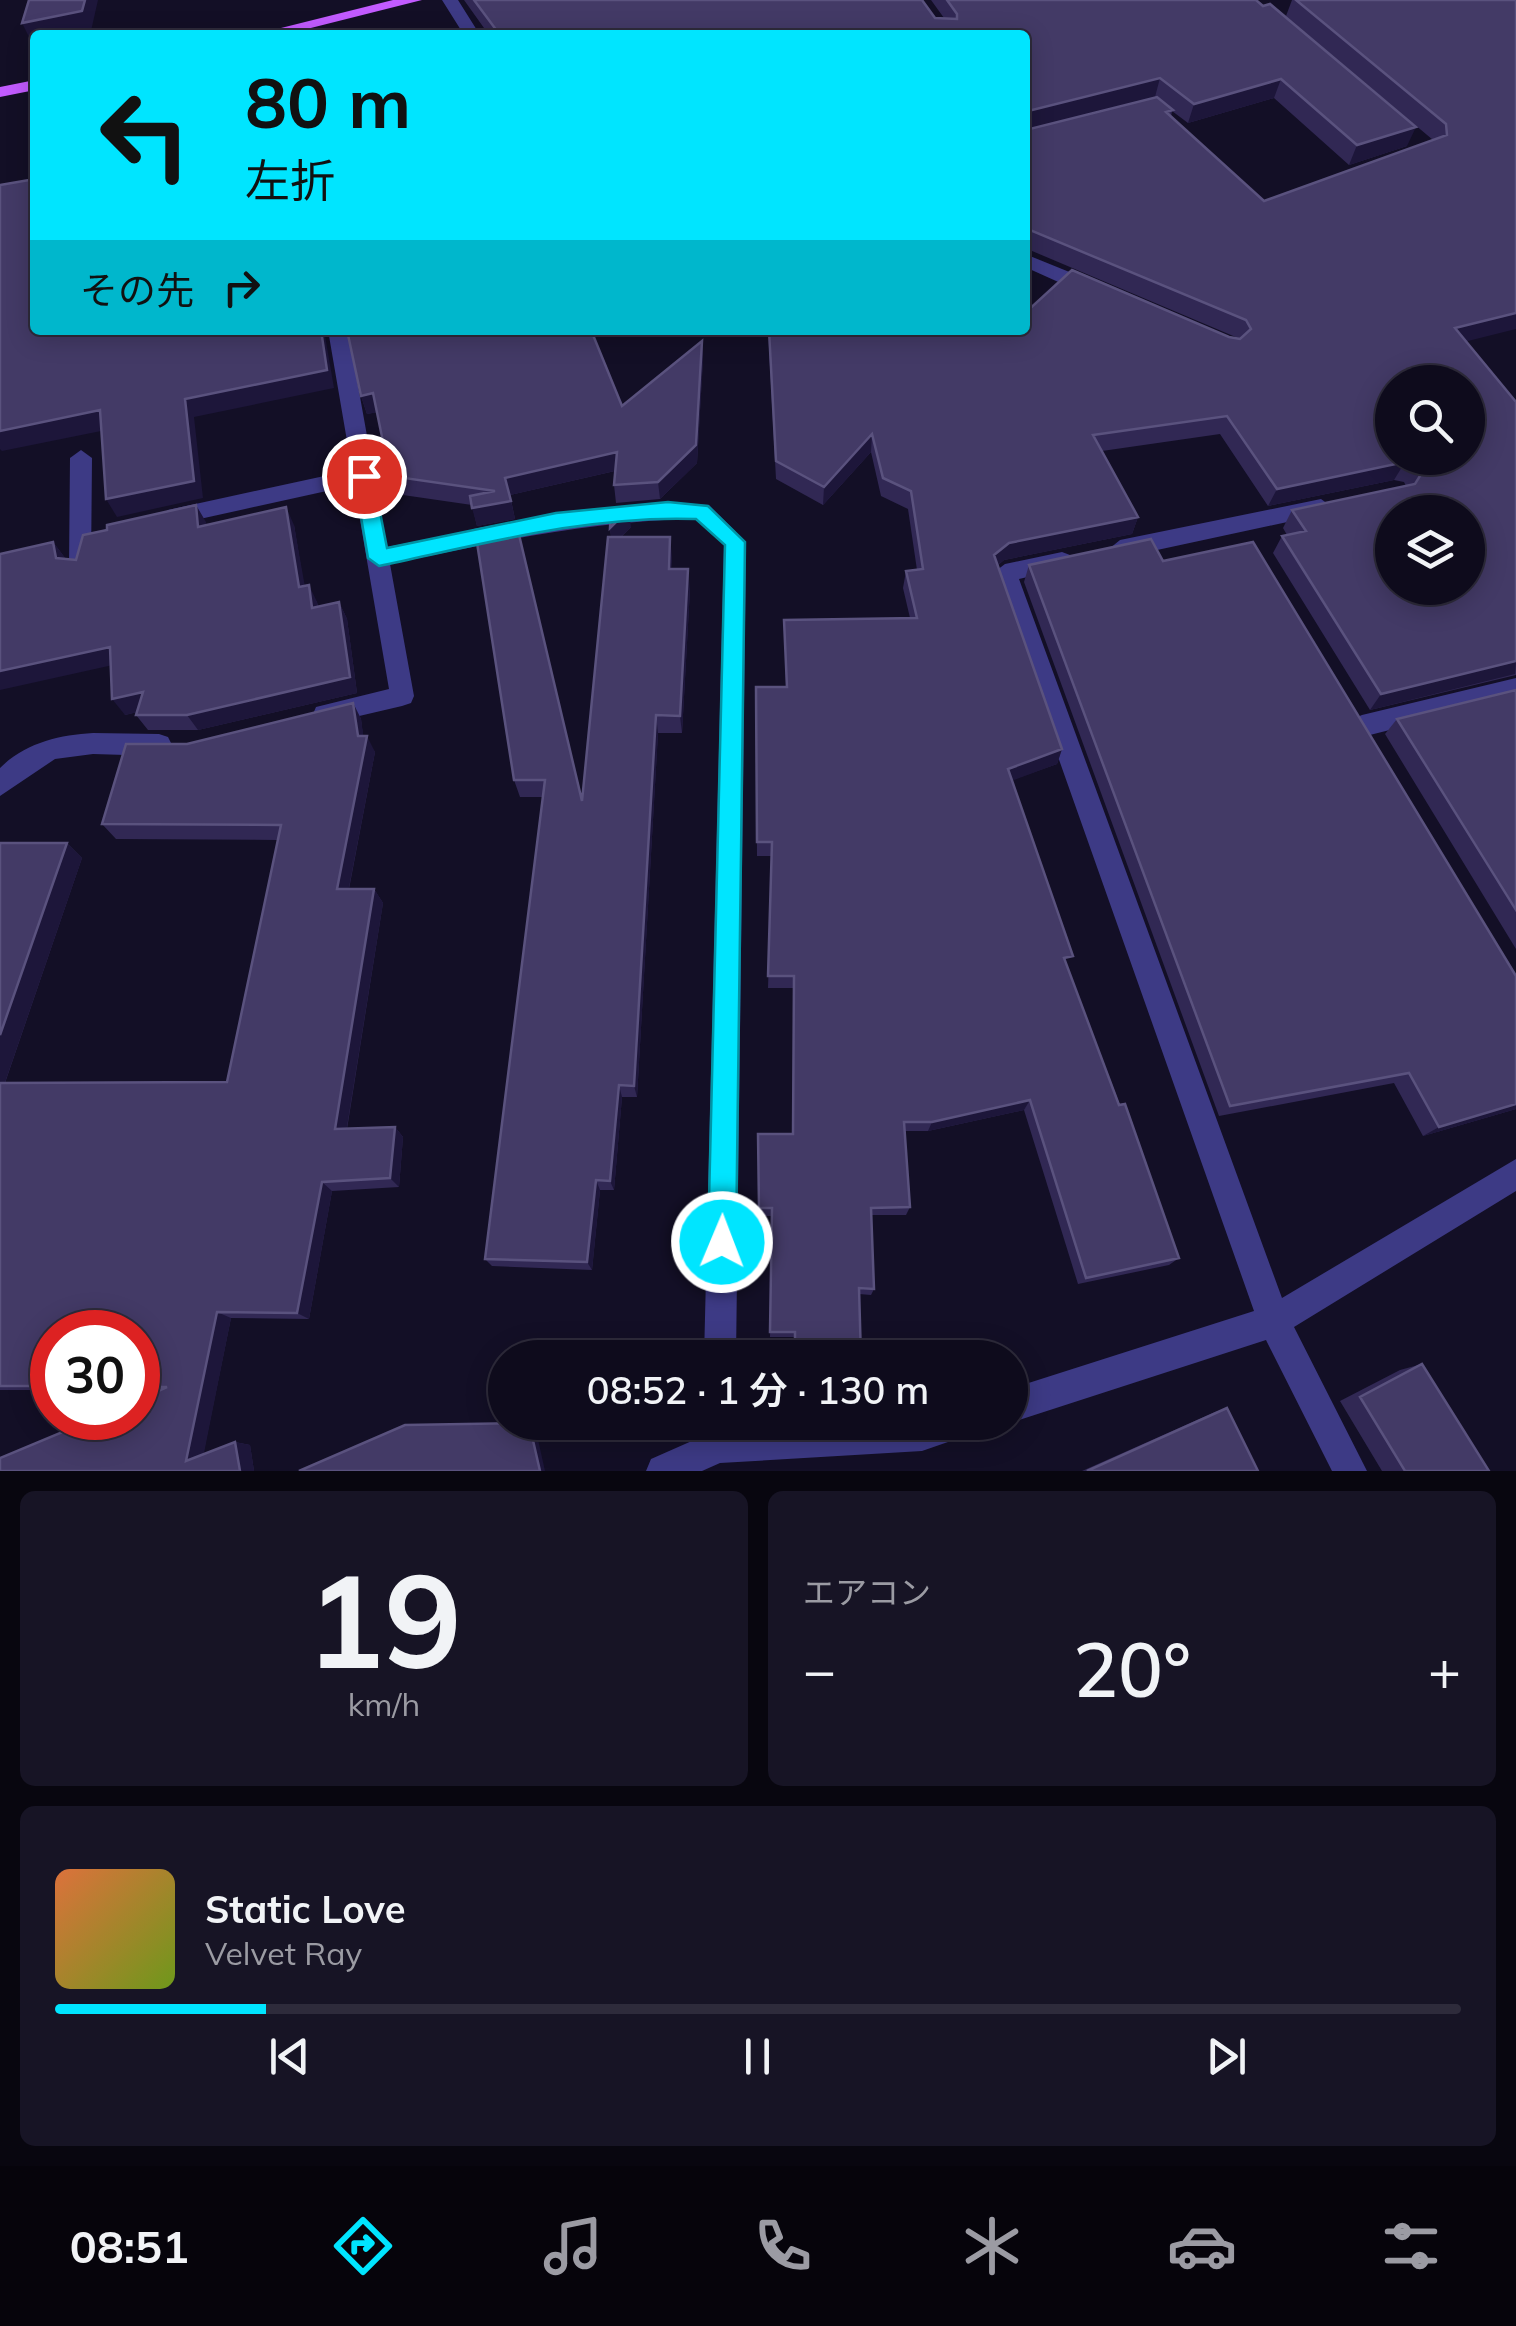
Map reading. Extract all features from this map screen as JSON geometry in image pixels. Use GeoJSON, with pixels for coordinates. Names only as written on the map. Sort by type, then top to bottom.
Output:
{"type":"FeatureCollection","features":[{"type":"Feature","properties":{"kind":"main road"},"geometry":{"type":"LineString","coordinates":[[283,30],[414,0]]}},
{"type":"Feature","properties":{"kind":"main road"},"geometry":{"type":"LineString","coordinates":[[0,92],[30,86]]}},
{"type":"Feature","properties":{"kind":"street"},"geometry":{"type":"LineString","coordinates":[[450,0],[469,30]]}},
{"type":"Feature","properties":{"kind":"street"},"geometry":{"type":"LineString","coordinates":[[1030,262],[1110,296]]}},
{"type":"Feature","properties":{"kind":"street"},"geometry":{"type":"LineString","coordinates":[[309,718],[402,696],[339,335]]}},
{"type":"Feature","properties":{"kind":"street"},"geometry":{"type":"LineString","coordinates":[[80,567],[92,535],[81,458]]}},
{"type":"Feature","properties":{"kind":"street"},"geometry":{"type":"LineString","coordinates":[[139,524],[364,476]]}},
{"type":"Feature","properties":{"kind":"street"},"geometry":{"type":"LineString","coordinates":[[1350,1471],[1274,1322],[1005,573],[1093,555],[1245,533],[1356,500]]}},
{"type":"Feature","properties":{"kind":"street"},"geometry":{"type":"LineString","coordinates":[[379,558],[556,521],[668,510],[701,511],[735,542],[720,1340]]}},
{"type":"Feature","properties":{"kind":"street"},"geometry":{"type":"LineString","coordinates":[[1362,726],[1516,688]]}},
{"type":"Feature","properties":{"kind":"street"},"geometry":{"type":"LineString","coordinates":[[0,785],[13,769],[55,745],[178,745]]}},
{"type":"Feature","properties":{"kind":"street"},"geometry":{"type":"LineString","coordinates":[[1028,1400],[1274,1322],[1516,1174]]}},
{"type":"Feature","properties":{"kind":"street"},"geometry":{"type":"LineString","coordinates":[[662,1471],[710,1440]]}},
{"type":"Feature","properties":{"kind":"building"},"geometry":{"type":"Polygon","coordinates":[[[29,0],[85,0],[82,11],[22,23],[29,0]]]}},
{"type":"Feature","properties":{"kind":"building"},"geometry":{"type":"Polygon","coordinates":[[[474,0],[922,0],[935,18],[957,19],[947,0],[1256,0],[1263,6],[1270,4],[1416,127],[1357,145],[1281,79],[1194,104],[1160,78],[1030,110],[1030,30],[496,30],[474,0]]]}},
{"type":"Feature","properties":{"kind":"building"},"geometry":{"type":"Polygon","coordinates":[[[1296,0],[1516,0],[1516,313],[1455,328],[1516,402],[1516,661],[1381,694],[1282,536],[1306,531],[1292,510],[1415,484],[1420,475],[1485,475],[1485,365],[1375,365],[1375,468],[1277,489],[1227,416],[1093,435],[1138,517],[1009,543],[994,555],[1062,749],[1008,769],[1073,956],[1064,958],[1119,1105],[1125,1104],[1179,1258],[1086,1278],[1030,1100],[932,1122],[904,1122],[910,1207],[871,1208],[874,1289],[859,1288],[860,1340],[795,1340],[795,1332],[770,1332],[772,1208],[759,1208],[758,1134],[793,1134],[794,976],[768,976],[772,842],[757,842],[756,687],[787,687],[784,620],[917,618],[906,571],[923,569],[911,491],[883,478],[872,434],[824,487],[776,461],[769,335],[1030,335],[1030,308],[1072,270],[1229,337],[1240,339],[1251,329],[1246,320],[1030,230],[1030,129],[1157,97],[1173,110],[1166,112],[1264,201],[1447,135],[1446,124],[1296,0]]]}},
{"type":"Feature","properties":{"kind":"building"},"geometry":{"type":"Polygon","coordinates":[[[30,180],[30,335],[322,335],[327,370],[185,399],[194,481],[106,499],[100,410],[0,431],[0,185],[30,180]]]}},
{"type":"Feature","properties":{"kind":"building"},"geometry":{"type":"Polygon","coordinates":[[[348,335],[593,335],[622,406],[702,341],[696,445],[658,482],[614,485],[617,452],[505,478],[511,501],[472,508],[470,496],[495,491],[390,476],[373,393],[361,396],[348,335]]]}},
{"type":"Feature","properties":{"kind":"building"},"geometry":{"type":"Polygon","coordinates":[[[196,505],[198,527],[286,507],[299,587],[309,585],[312,608],[339,602],[350,677],[187,715],[136,715],[143,692],[112,699],[110,647],[0,671],[0,554],[53,542],[56,558],[76,560],[83,535],[107,530],[107,525],[196,505]]]}},
{"type":"Feature","properties":{"kind":"building"},"geometry":{"type":"Polygon","coordinates":[[[629,509],[610,528],[611,510],[629,509]]]}},
{"type":"Feature","properties":{"kind":"building"},"geometry":{"type":"Polygon","coordinates":[[[516,522],[582,801],[608,537],[670,537],[669,569],[688,569],[680,716],[656,715],[634,1086],[619,1085],[610,1181],[596,1180],[587,1262],[485,1259],[545,780],[514,780],[475,530],[516,522]]]}},
{"type":"Feature","properties":{"kind":"building"},"geometry":{"type":"Polygon","coordinates":[[[1151,539],[1163,561],[1253,542],[1516,976],[1516,1104],[1439,1127],[1409,1073],[1230,1106],[1029,565],[1151,539]]]}},
{"type":"Feature","properties":{"kind":"building"},"geometry":{"type":"Polygon","coordinates":[[[1516,690],[1516,910],[1397,719],[1516,690]]]}},
{"type":"Feature","properties":{"kind":"building"},"geometry":{"type":"Polygon","coordinates":[[[353,703],[358,736],[367,736],[337,889],[374,889],[335,1129],[395,1127],[390,1178],[322,1182],[297,1313],[217,1312],[186,1461],[235,1442],[240,1471],[0,1471],[0,1458],[43,1440],[160,1440],[160,1390],[167,1387],[160,1387],[160,1310],[30,1310],[30,1386],[0,1386],[0,1083],[227,1082],[281,825],[102,824],[126,744],[187,744],[353,703]]]}},
{"type":"Feature","properties":{"kind":"building"},"geometry":{"type":"Polygon","coordinates":[[[0,843],[67,843],[0,1035],[0,843]]]}},
{"type":"Feature","properties":{"kind":"building"},"geometry":{"type":"Polygon","coordinates":[[[1422,1364],[1489,1471],[1405,1471],[1360,1397],[1422,1364]]]}},
{"type":"Feature","properties":{"kind":"building"},"geometry":{"type":"Polygon","coordinates":[[[1227,1408],[1258,1471],[1087,1471],[1227,1408]]]}},
{"type":"Feature","properties":{"kind":"building"},"geometry":{"type":"Polygon","coordinates":[[[488,1424],[488,1440],[533,1440],[540,1471],[299,1471],[405,1425],[488,1424]]]}},
{"type":"Feature","properties":{"kind":"route"},"geometry":{"type":"LineString","coordinates":[[364,476],[379,558],[556,521],[668,510],[701,511],[735,542],[722,1242]]}}]}
